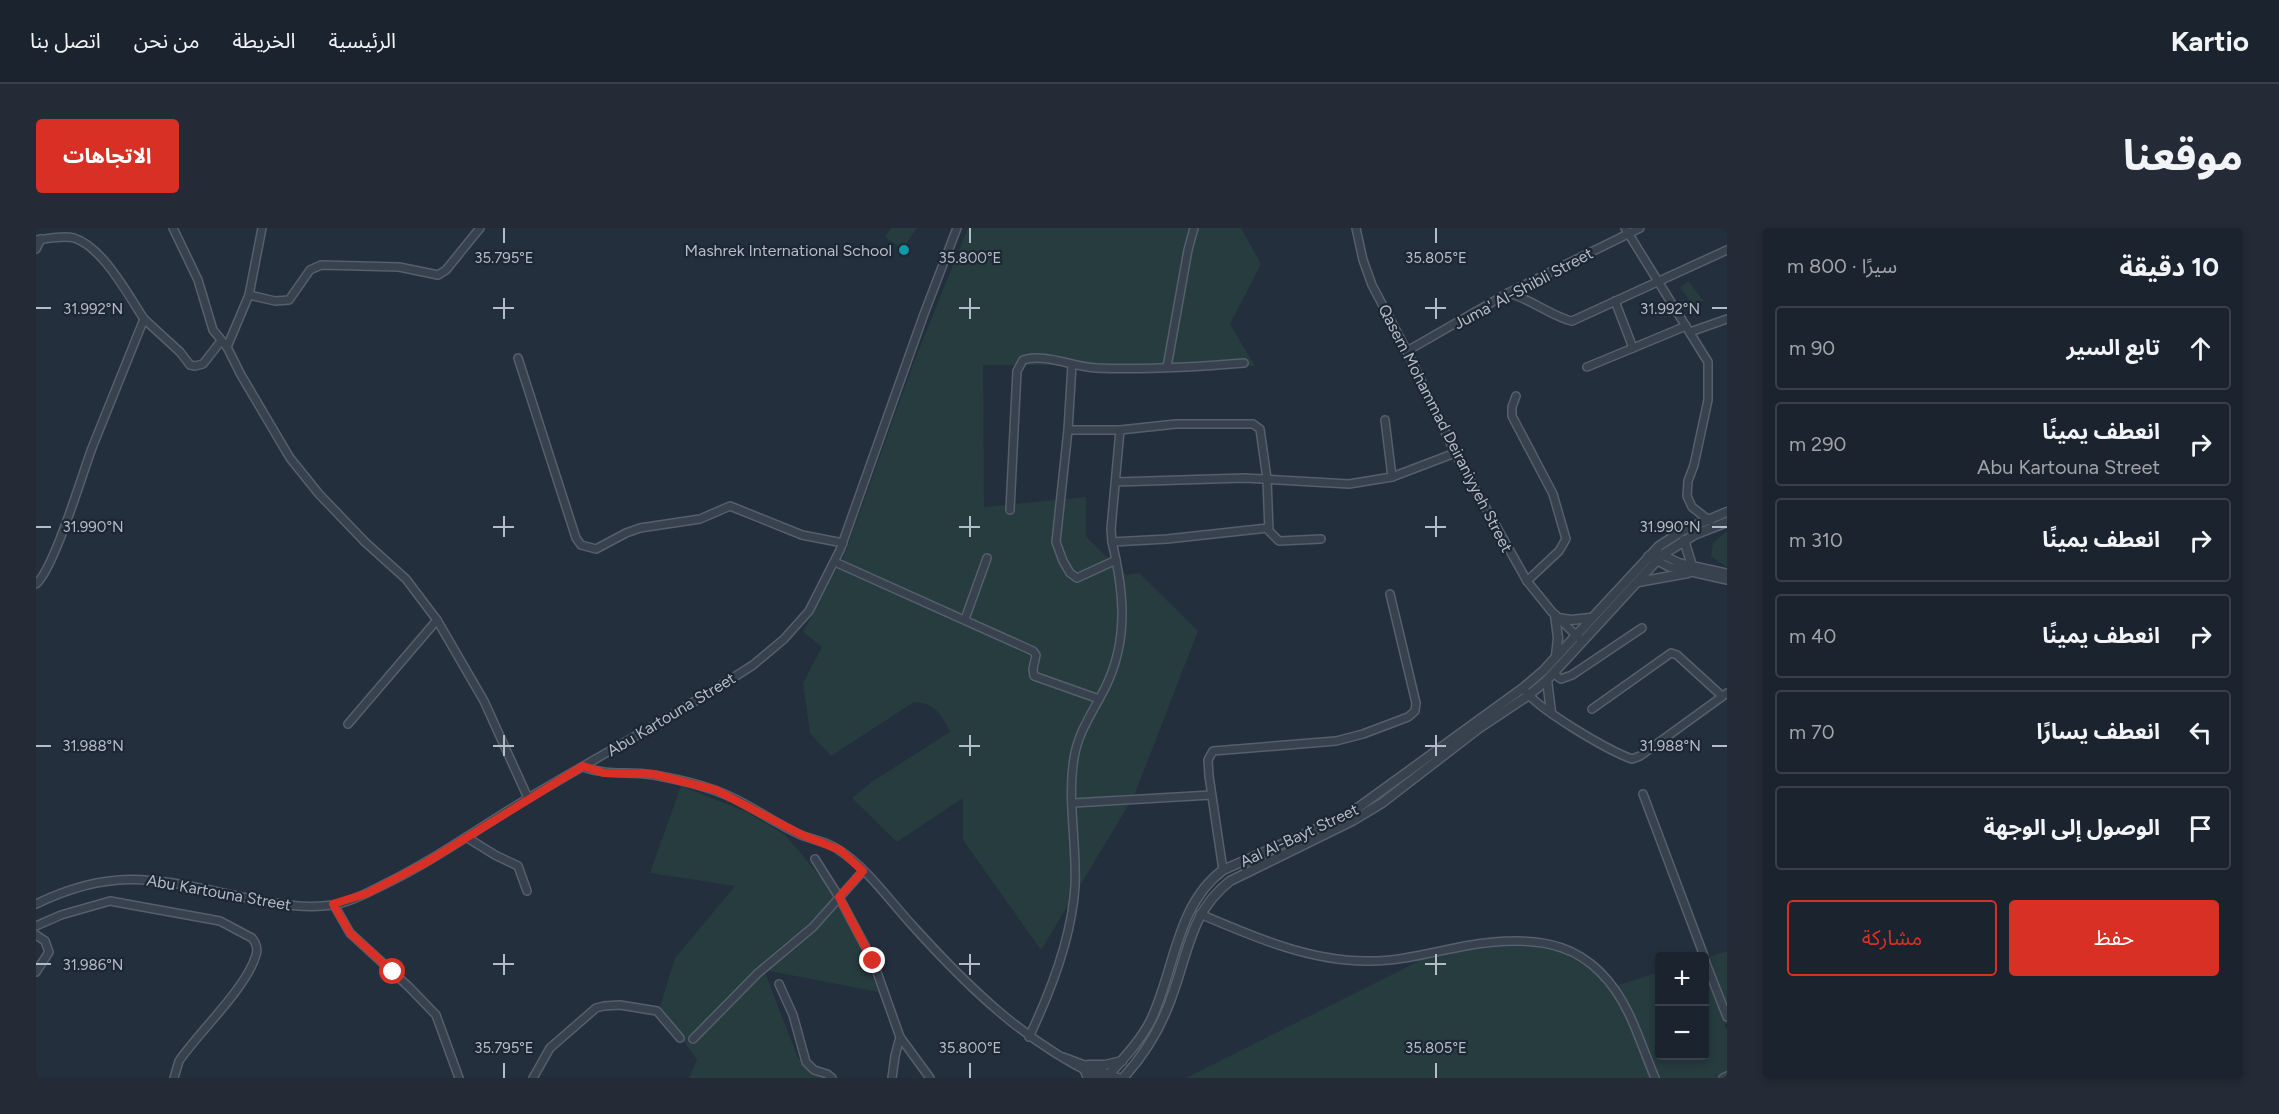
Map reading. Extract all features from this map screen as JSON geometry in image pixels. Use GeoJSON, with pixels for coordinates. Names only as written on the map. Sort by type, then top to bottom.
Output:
{"type":"FeatureCollection","features":[{"type":"Feature","properties":{"kind":"street"},"geometry":{"type":"LineString","coordinates":[[173,228],[198,280],[213,330],[224,344],[298,470],[365,542],[406,579],[437,620],[484,701],[528,798]]}},
{"type":"Feature","properties":{"kind":"street"},"geometry":{"type":"LineString","coordinates":[[36,249],[39,240],[73,238],[88,246],[116,276],[144,320],[180,352],[190,365],[195,366],[203,364],[224,344],[249,295],[262,228]]}},
{"type":"Feature","properties":{"kind":"street"},"geometry":{"type":"LineString","coordinates":[[249,295],[275,301],[289,300],[310,270],[321,265],[399,267],[438,275],[446,270],[480,228]]}},
{"type":"Feature","properties":{"kind":"street","name":"Abu Kartouna Street"},"geometry":{"type":"LineString","coordinates":[[36,904],[82,885],[128,878],[157,880],[284,905],[333,904],[368,893],[466,837],[742,672],[768,654],[809,611],[835,562],[916,334],[957,228]]}},
{"type":"Feature","properties":{"kind":"street"},"geometry":{"type":"LineString","coordinates":[[1167,367],[1194,228]]}},
{"type":"Feature","properties":{"kind":"street","name":"Qasem Mohammad Deiraniyyeh Street"},"geometry":{"type":"LineString","coordinates":[[1356,228],[1367,273],[1455,453],[1527,581],[1557,617],[1583,641]]}},
{"type":"Feature","properties":{"kind":"street","name":"Juma' Al-Shibli Street"},"geometry":{"type":"LineString","coordinates":[[1407,351],[1508,293],[1627,231],[1640,228]]}},
{"type":"Feature","properties":{"kind":"street"},"geometry":{"type":"LineString","coordinates":[[1627,231],[1708,362],[1708,400],[1694,465],[1688,481],[1687,496],[1692,507],[1717,526]]}},
{"type":"Feature","properties":{"kind":"street"},"geometry":{"type":"LineString","coordinates":[[1508,293],[1570,321],[1727,250]]}},
{"type":"Feature","properties":{"kind":"street"},"geometry":{"type":"LineString","coordinates":[[1616,301],[1632,348]]}},
{"type":"Feature","properties":{"kind":"street"},"geometry":{"type":"LineString","coordinates":[[1587,367],[1632,348],[1688,329],[1727,319]]}},
{"type":"Feature","properties":{"kind":"street"},"geometry":{"type":"LineString","coordinates":[[36,584],[41,580],[55,549],[144,320]]}},
{"type":"Feature","properties":{"kind":"street"},"geometry":{"type":"LineString","coordinates":[[518,358],[576,538],[581,545],[596,549],[640,528],[700,519],[730,506],[802,535],[843,543]]}},
{"type":"Feature","properties":{"kind":"street"},"geometry":{"type":"LineString","coordinates":[[1010,510],[1018,367],[1023,360],[1031,358],[1108,368],[1244,363]]}},
{"type":"Feature","properties":{"kind":"street"},"geometry":{"type":"LineString","coordinates":[[1072,365],[1068,430],[1057,531],[1058,549],[1070,573],[1077,578],[1116,560]]}},
{"type":"Feature","properties":{"kind":"street"},"geometry":{"type":"LineString","coordinates":[[1516,396],[1512,416],[1553,494],[1566,539],[1559,551],[1527,581]]}},
{"type":"Feature","properties":{"kind":"street"},"geometry":{"type":"LineString","coordinates":[[1385,420],[1392,477]]}},
{"type":"Feature","properties":{"kind":"street"},"geometry":{"type":"LineString","coordinates":[[1068,430],[1120,430],[1157,425],[1253,424],[1260,429],[1268,479],[1268,528],[1279,541],[1321,539]]}},
{"type":"Feature","properties":{"kind":"street"},"geometry":{"type":"LineString","coordinates":[[1029,1037],[1049,991],[1072,910],[1075,886],[1072,778],[1080,733],[1115,666],[1121,641],[1122,597],[1111,533],[1120,430]]}},
{"type":"Feature","properties":{"kind":"street"},"geometry":{"type":"LineString","coordinates":[[1116,482],[1268,479],[1349,484],[1392,477],[1455,453]]}},
{"type":"Feature","properties":{"kind":"street","name":"Aal Al-Bayt Street"},"geometry":{"type":"LineString","coordinates":[[1121,1078],[1147,1048],[1162,1023],[1200,914],[1212,897],[1230,881],[1352,821],[1382,803],[1526,692],[1590,618],[1673,536],[1727,512]]}},
{"type":"Feature","properties":{"kind":"street","name":"Aal Al-Bayt Street"},"geometry":{"type":"LineString","coordinates":[[1108,1076],[1152,1018],[1179,936],[1192,906],[1210,881],[1224,870],[1348,815],[1550,677],[1637,582],[1655,556],[1684,540],[1727,522]]}},
{"type":"Feature","properties":{"kind":"street"},"geometry":{"type":"LineString","coordinates":[[1112,542],[1167,539],[1268,528]]}},
{"type":"Feature","properties":{"kind":"street"},"geometry":{"type":"LineString","coordinates":[[1684,540],[1690,569]]}},
{"type":"Feature","properties":{"kind":"street"},"geometry":{"type":"LineString","coordinates":[[1655,556],[1727,580]]}},
{"type":"Feature","properties":{"kind":"street"},"geometry":{"type":"LineString","coordinates":[[965,619],[987,558]]}},
{"type":"Feature","properties":{"kind":"street"},"geometry":{"type":"LineString","coordinates":[[835,562],[1036,653],[1034,676],[1099,699]]}},
{"type":"Feature","properties":{"kind":"street"},"geometry":{"type":"LineString","coordinates":[[1637,582],[1690,569],[1727,573]]}},
{"type":"Feature","properties":{"kind":"street"},"geometry":{"type":"LineString","coordinates":[[1224,870],[1211,795],[1208,760],[1211,754],[1216,750],[1336,741],[1389,725],[1412,715],[1416,703],[1390,594]]}},
{"type":"Feature","properties":{"kind":"street"},"geometry":{"type":"LineString","coordinates":[[1556,656],[1557,617],[1571,620],[1590,618]]}},
{"type":"Feature","properties":{"kind":"street"},"geometry":{"type":"LineString","coordinates":[[348,724],[437,620]]}},
{"type":"Feature","properties":{"kind":"street"},"geometry":{"type":"LineString","coordinates":[[1551,712],[1550,677],[1561,679],[1572,675],[1642,628]]}},
{"type":"Feature","properties":{"kind":"street"},"geometry":{"type":"LineString","coordinates":[[1526,692],[1586,735],[1632,759],[1646,752],[1724,694],[1677,655],[1671,653],[1592,709]]}},
{"type":"Feature","properties":{"kind":"street"},"geometry":{"type":"LineString","coordinates":[[583,766],[604,773],[653,774],[716,790],[800,834],[840,850],[863,871],[912,926],[991,1006],[1029,1037],[1068,1062],[1101,1078]]}},
{"type":"Feature","properties":{"kind":"street"},"geometry":{"type":"LineString","coordinates":[[1642,794],[1702,952]]}},
{"type":"Feature","properties":{"kind":"street"},"geometry":{"type":"LineString","coordinates":[[1072,803],[1211,795]]}},
{"type":"Feature","properties":{"kind":"street"},"geometry":{"type":"LineString","coordinates":[[466,837],[518,866],[527,891]]}},
{"type":"Feature","properties":{"kind":"street"},"geometry":{"type":"LineString","coordinates":[[815,859],[839,897],[875,965],[900,1037],[930,1078]]}},
{"type":"Feature","properties":{"kind":"street"},"geometry":{"type":"LineString","coordinates":[[693,1039],[758,973],[813,927],[863,871]]}},
{"type":"Feature","properties":{"kind":"street"},"geometry":{"type":"LineString","coordinates":[[36,926],[61,915],[110,901],[220,921],[252,938],[256,943],[256,953],[248,971],[179,1061],[174,1078]]}},
{"type":"Feature","properties":{"kind":"street"},"geometry":{"type":"LineString","coordinates":[[333,904],[350,933],[436,1015],[459,1078]]}},
{"type":"Feature","properties":{"kind":"street"},"geometry":{"type":"LineString","coordinates":[[1200,914],[1290,948],[1320,957],[1346,961],[1388,960],[1471,945],[1520,940],[1538,941],[1564,949],[1592,963],[1602,971],[1629,1015],[1654,1078]]}},
{"type":"Feature","properties":{"kind":"street"},"geometry":{"type":"LineString","coordinates":[[36,935],[45,942],[49,952],[36,972]]}},
{"type":"Feature","properties":{"kind":"street"},"geometry":{"type":"LineString","coordinates":[[1709,970],[1727,1017]]}},
{"type":"Feature","properties":{"kind":"street"},"geometry":{"type":"LineString","coordinates":[[779,984],[793,1015],[806,1062],[814,1070],[832,1078]]}},
{"type":"Feature","properties":{"kind":"street"},"geometry":{"type":"LineString","coordinates":[[533,1078],[550,1048],[579,1020],[600,1006],[620,1005],[657,1011],[680,1038]]}},
{"type":"Feature","properties":{"kind":"street"},"geometry":{"type":"LineString","coordinates":[[892,1078],[900,1037]]}},
{"type":"Feature","properties":{"kind":"street"},"geometry":{"type":"LineString","coordinates":[[1087,1071],[1122,1060]]}},
{"type":"Feature","properties":{"kind":"street"},"geometry":{"type":"LineString","coordinates":[[1087,1071],[1121,1078]]}},
{"type":"Feature","properties":{"kind":"street"},"geometry":{"type":"LineString","coordinates":[[1723,1078],[1727,1076]]}},
{"type":"Feature","properties":{"kind":"green space"},"geometry":{"type":"Polygon","coordinates":[[[891,228],[917,228],[902,249],[885,237],[891,228]]]}},
{"type":"Feature","properties":{"kind":"green space"},"geometry":{"type":"Polygon","coordinates":[[[968,228],[1241,228],[1261,264],[1230,324],[1255,366],[983,365],[984,507],[1086,497],[1086,537],[1126,575],[1139,573],[1198,631],[1134,796],[1041,950],[963,840],[963,798],[897,842],[852,798],[873,781],[950,732],[937,711],[927,704],[914,702],[831,756],[810,733],[803,683],[822,647],[803,632],[844,556],[914,362],[968,228]]]}},
{"type":"Feature","properties":{"kind":"green space"},"geometry":{"type":"Polygon","coordinates":[[[1688,281],[1703,300],[1694,306],[1680,288],[1688,281]]]}},
{"type":"Feature","properties":{"kind":"green space"},"geometry":{"type":"Polygon","coordinates":[[[1727,531],[1727,567],[1711,557],[1713,543],[1727,531]]]}},
{"type":"Feature","properties":{"kind":"green space"},"geometry":{"type":"Polygon","coordinates":[[[681,786],[747,812],[785,835],[831,889],[854,933],[879,992],[764,970],[798,1058],[820,1078],[689,1078],[697,1060],[660,1007],[675,958],[735,886],[650,873],[681,786]]]}},
{"type":"Feature","properties":{"kind":"green space"},"geometry":{"type":"Polygon","coordinates":[[[1541,941],[1619,985],[1655,973],[1655,1060],[1709,1060],[1709,957],[1727,951],[1727,1023],[1724,1025],[1727,1030],[1727,1078],[1186,1078],[1431,955],[1541,941]]]}},
{"type":"Feature","properties":{"kind":"place","name":"Mashrek International School"},"geometry":{"type":"Point","coordinates":[904,250]}},
{"type":"Feature","properties":{"kind":"route"},"geometry":{"type":"LineString","coordinates":[[393,972],[350,933],[343,925],[333,904],[368,893],[427,862],[583,766],[604,773],[653,774],[708,788],[800,834],[840,850],[863,871],[839,897],[873,961]]}}]}
